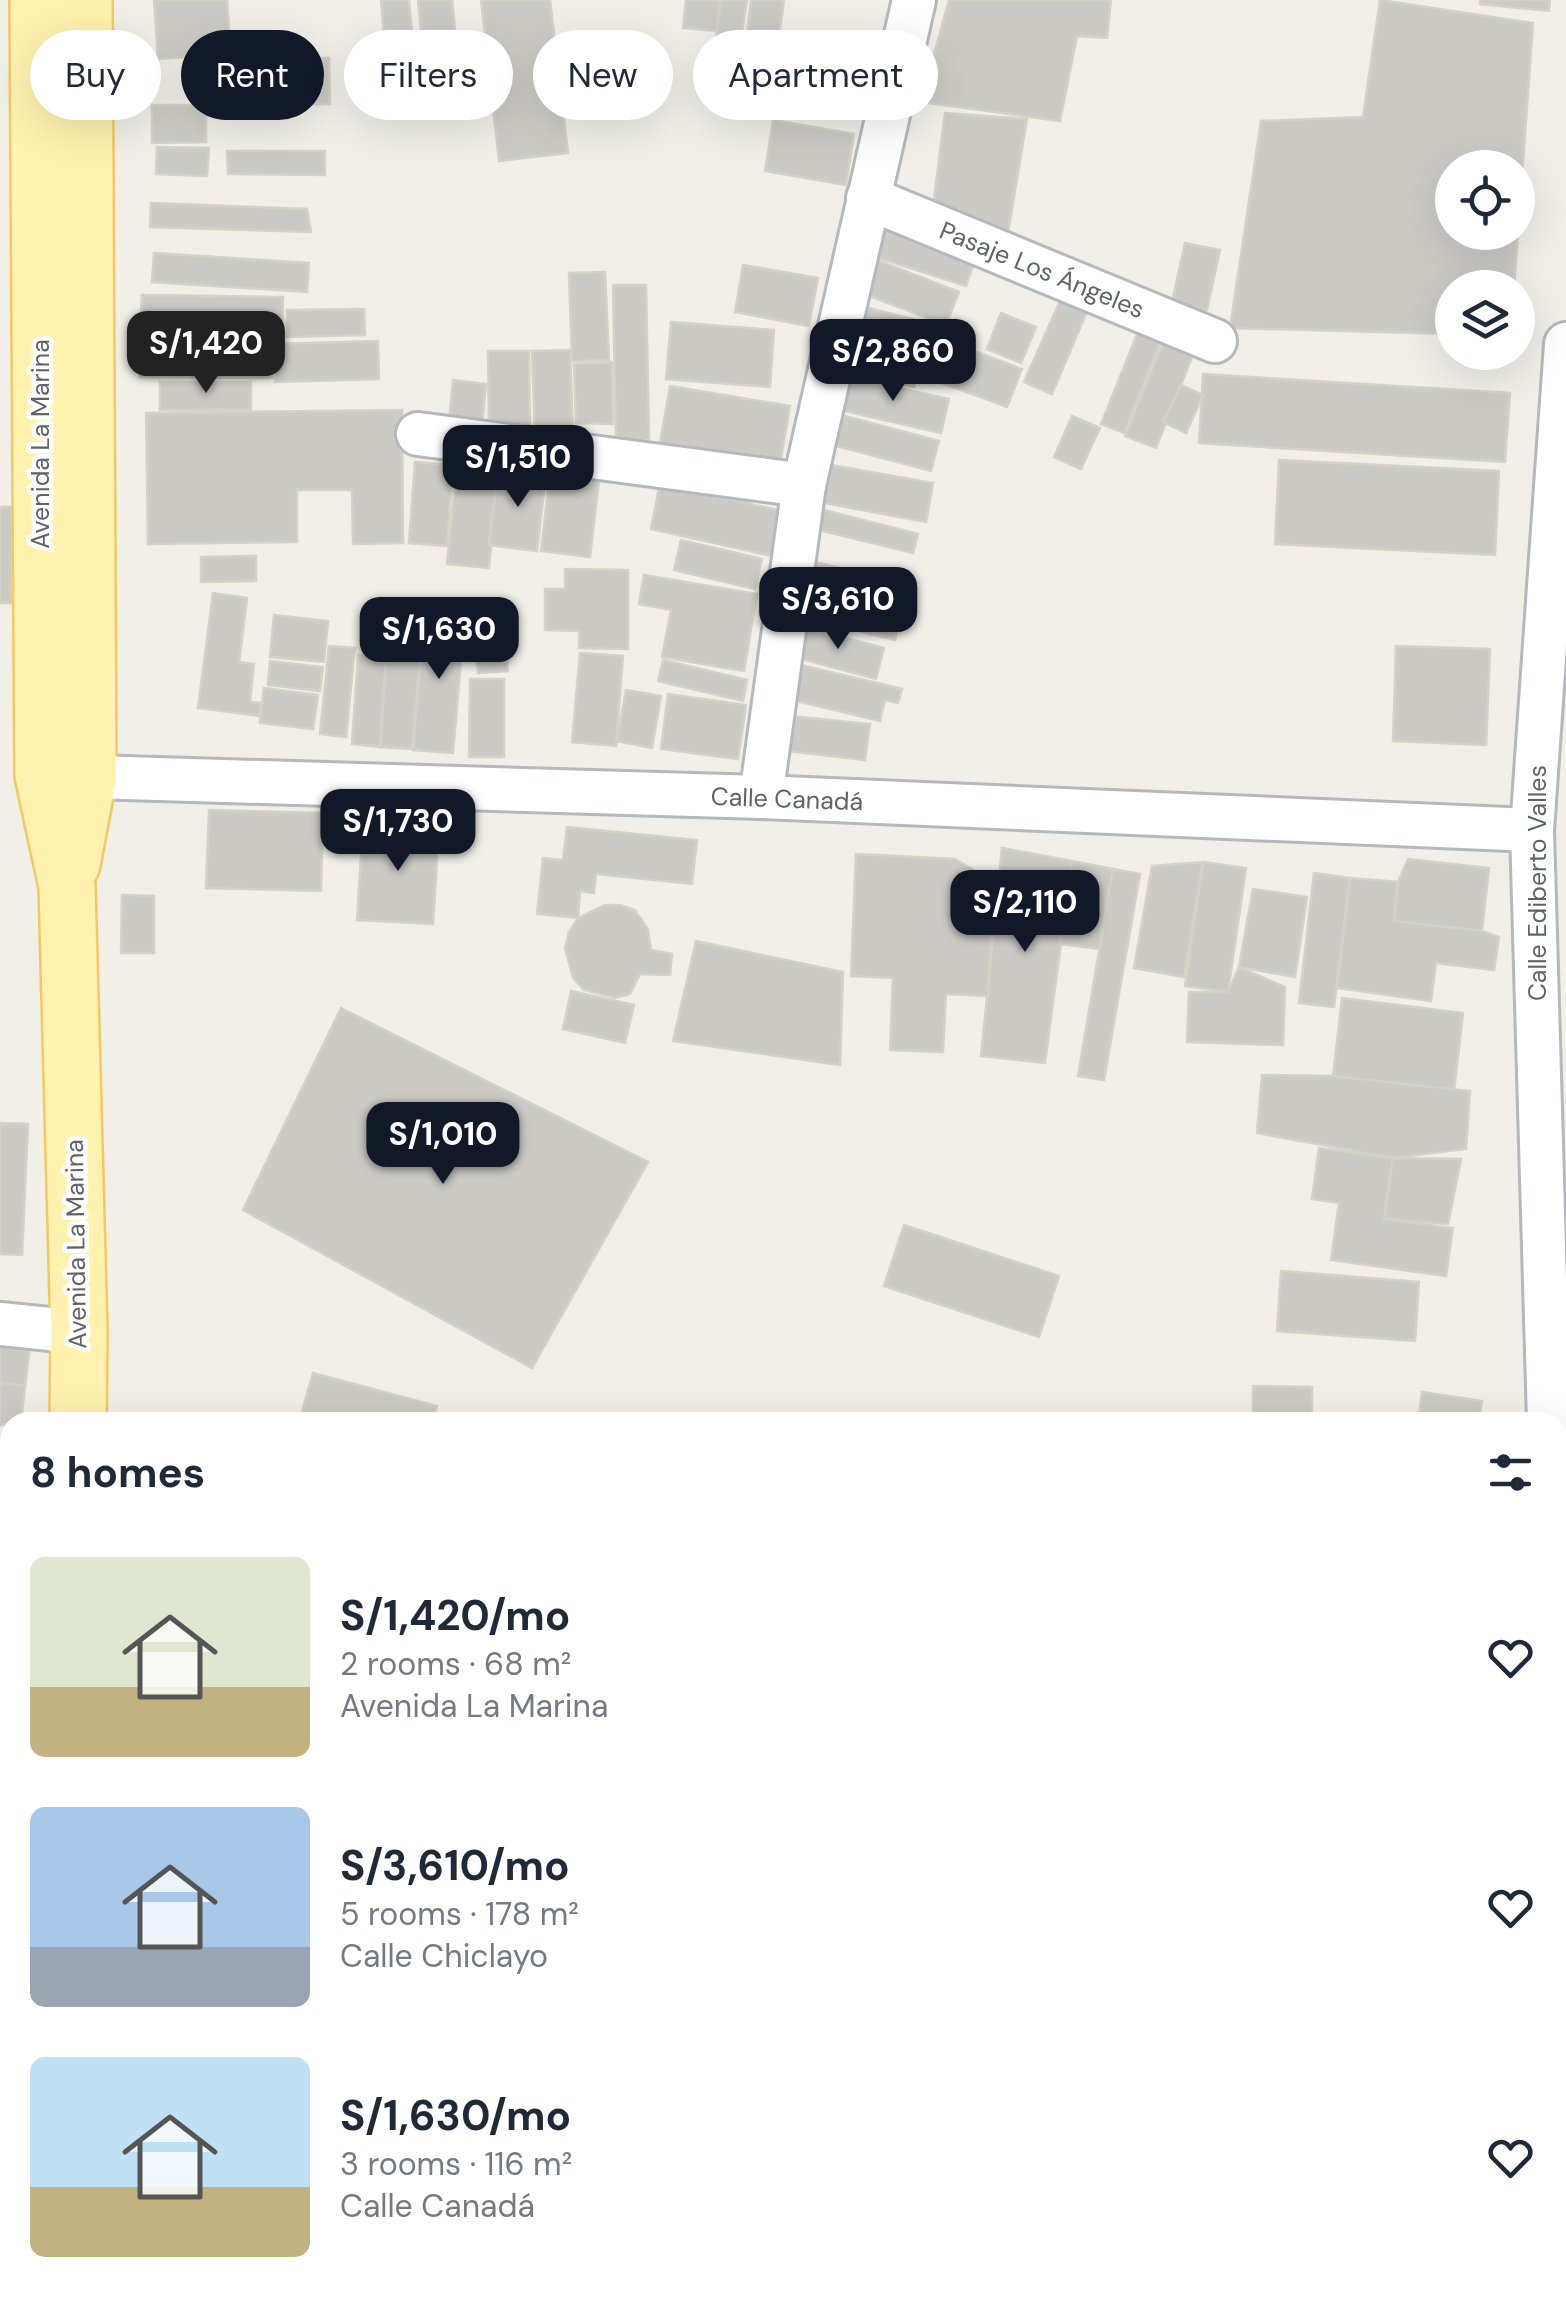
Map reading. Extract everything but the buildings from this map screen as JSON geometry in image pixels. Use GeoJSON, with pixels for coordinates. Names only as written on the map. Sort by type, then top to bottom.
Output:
{"type":"FeatureCollection","features":[{"type":"Feature","properties":{"kind":"main road","name":"Avenida La Marina"},"geometry":{"type":"LineString","coordinates":[[38,0],[65,776],[80,1332],[78,1412]]}},
{"type":"Feature","properties":{"kind":"main road","name":"Avenida La Marina"},"geometry":{"type":"LineString","coordinates":[[65,776],[84,0]]}},
{"type":"Feature","properties":{"kind":"street"},"geometry":{"type":"LineString","coordinates":[[760,797],[804,485],[914,0]]}},
{"type":"Feature","properties":{"kind":"street","name":"Pasaje Los Ángeles"},"geometry":{"type":"LineString","coordinates":[[868,198],[1216,341]]}},
{"type":"Feature","properties":{"kind":"street","name":"Calle Ediberto Valles"},"geometry":{"type":"LineString","coordinates":[[1549,1412],[1532,830],[1566,344]]}},
{"type":"Feature","properties":{"kind":"street"},"geometry":{"type":"LineString","coordinates":[[418,434],[804,485]]}},
{"type":"Feature","properties":{"kind":"street","name":"Calle Canadá"},"geometry":{"type":"LineString","coordinates":[[65,776],[760,797],[1532,830]]}},
{"type":"Feature","properties":{"kind":"street"},"geometry":{"type":"LineString","coordinates":[[0,1324],[80,1332]]}}]}
